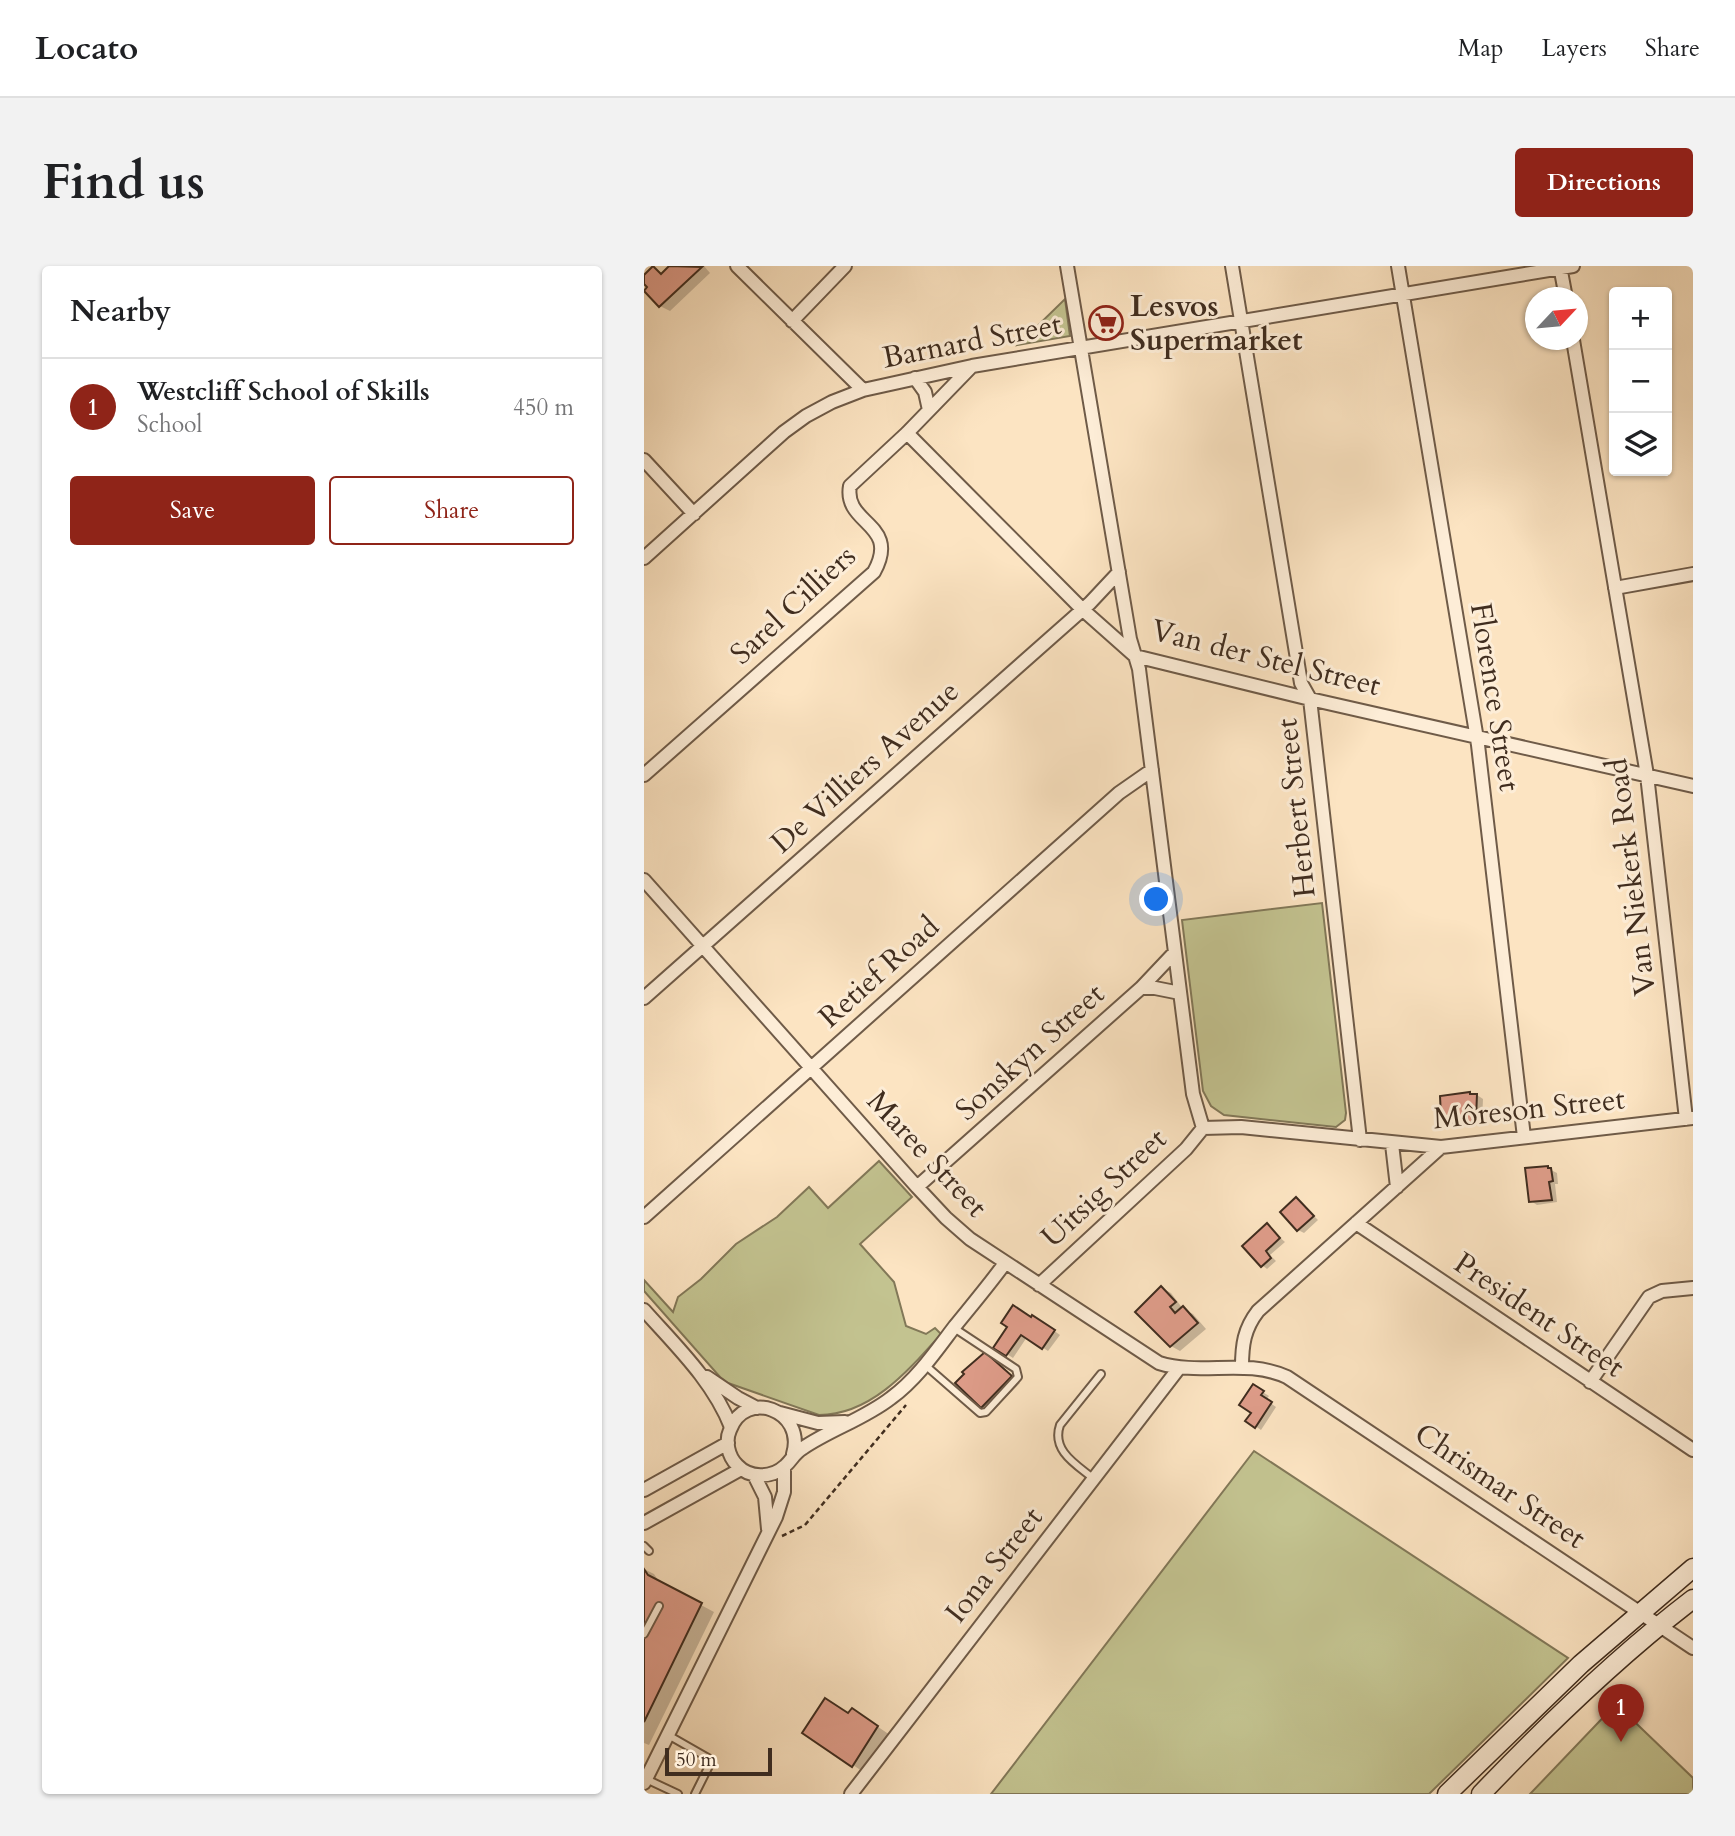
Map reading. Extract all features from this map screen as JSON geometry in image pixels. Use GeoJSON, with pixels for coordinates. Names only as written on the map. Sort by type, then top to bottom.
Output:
{"type":"FeatureCollection","features":[{"type":"Feature","properties":{"kind":"main road"},"geometry":{"type":"LineString","coordinates":[[1447,1794],[1553,1690],[1640,1611],[1693,1568]]}},
{"type":"Feature","properties":{"kind":"main road"},"geometry":{"type":"LineString","coordinates":[[1481,1794],[1581,1694],[1659,1625],[1693,1599]]}},
{"type":"Feature","properties":{"kind":"street"},"geometry":{"type":"LineString","coordinates":[[737,266],[863,390]]}},
{"type":"Feature","properties":{"kind":"street"},"geometry":{"type":"LineString","coordinates":[[792,321],[845,266]]}},
{"type":"Feature","properties":{"kind":"street"},"geometry":{"type":"LineString","coordinates":[[1067,266],[1130,639],[1139,670],[1193,1094],[1203,1128]]}},
{"type":"Feature","properties":{"kind":"street","name":"Herbert Street"},"geometry":{"type":"LineString","coordinates":[[1232,266],[1301,682],[1310,699],[1360,1140]]}},
{"type":"Feature","properties":{"kind":"street","name":"Florence Street"},"geometry":{"type":"LineString","coordinates":[[1398,266],[1476,735],[1524,1138]]}},
{"type":"Feature","properties":{"kind":"street"},"geometry":{"type":"LineString","coordinates":[[1565,267],[1566,287]]}},
{"type":"Feature","properties":{"kind":"street","name":"Barnard Street"},"geometry":{"type":"LineString","coordinates":[[644,558],[758,453],[806,416],[863,390],[972,366],[1080,347],[1565,267]]}},
{"type":"Feature","properties":{"kind":"street","name":"Van Niekerk Road"},"geometry":{"type":"LineString","coordinates":[[1575,350],[1647,775],[1689,1119]]}},
{"type":"Feature","properties":{"kind":"street","name":"Sarel Cilliers"},"geometry":{"type":"LineString","coordinates":[[644,775],[874,572],[881,558],[882,546],[878,536],[852,506],[850,486],[907,433],[972,366]]}},
{"type":"Feature","properties":{"kind":"street"},"geometry":{"type":"LineString","coordinates":[[915,379],[925,392],[929,410]]}},
{"type":"Feature","properties":{"kind":"street","name":"Van der Stel Street"},"geometry":{"type":"LineString","coordinates":[[907,433],[1082,609],[1135,656],[1310,699],[1693,786]]}},
{"type":"Feature","properties":{"kind":"street"},"geometry":{"type":"LineString","coordinates":[[644,460],[694,514]]}},
{"type":"Feature","properties":{"kind":"street","name":"De Villiers Avenue"},"geometry":{"type":"LineString","coordinates":[[644,998],[1082,609],[1119,572]]}},
{"type":"Feature","properties":{"kind":"street"},"geometry":{"type":"LineString","coordinates":[[1615,587],[1693,575]]}},
{"type":"Feature","properties":{"kind":"street","name":"Retief Road"},"geometry":{"type":"LineString","coordinates":[[644,1217],[1119,793],[1152,770]]}},
{"type":"Feature","properties":{"kind":"street","name":"Maree Street"},"geometry":{"type":"LineString","coordinates":[[644,880],[917,1187],[954,1225],[1004,1263],[1159,1363],[1179,1368],[1242,1367],[1275,1372]]}},
{"type":"Feature","properties":{"kind":"street","name":"Sonskyn Street"},"geometry":{"type":"LineString","coordinates":[[917,1187],[1141,989],[1175,952]]}},
{"type":"Feature","properties":{"kind":"street"},"geometry":{"type":"LineString","coordinates":[[1141,989],[1160,979],[1178,977]]}},
{"type":"Feature","properties":{"kind":"street"},"geometry":{"type":"LineString","coordinates":[[1141,989],[1154,988],[1180,993]]}},
{"type":"Feature","properties":{"kind":"street","name":"Môreson Street"},"geometry":{"type":"LineString","coordinates":[[1203,1128],[1241,1127],[1441,1147],[1689,1119]]}},
{"type":"Feature","properties":{"kind":"street","name":"Uitsig Street"},"geometry":{"type":"LineString","coordinates":[[1039,1284],[1186,1149],[1203,1128]]}},
{"type":"Feature","properties":{"kind":"street"},"geometry":{"type":"LineString","coordinates":[[1392,1143],[1397,1187]]}},
{"type":"Feature","properties":{"kind":"street"},"geometry":{"type":"LineString","coordinates":[[1242,1367],[1242,1345],[1246,1330],[1258,1311],[1441,1147]]}},
{"type":"Feature","properties":{"kind":"street","name":"President Street"},"geometry":{"type":"LineString","coordinates":[[1356,1223],[1693,1450]]}},
{"type":"Feature","properties":{"kind":"street"},"geometry":{"type":"LineString","coordinates":[[793,1454],[890,1399],[925,1365],[1004,1263]]}},
{"type":"Feature","properties":{"kind":"street"},"geometry":{"type":"LineString","coordinates":[[1590,1382],[1649,1297],[1662,1291],[1693,1288]]}},
{"type":"Feature","properties":{"kind":"street"},"geometry":{"type":"LineString","coordinates":[[644,1310],[693,1365],[720,1402],[731,1427]]}},
{"type":"Feature","properties":{"kind":"street"},"geometry":{"type":"LineString","coordinates":[[693,1365],[730,1394],[757,1408],[771,1409],[818,1423],[852,1421]]}},
{"type":"Feature","properties":{"kind":"street","name":"Iona Street"},"geometry":{"type":"LineString","coordinates":[[851,1794],[1179,1368]]}},
{"type":"Feature","properties":{"kind":"street","name":"Chrismar Street"},"geometry":{"type":"LineString","coordinates":[[1275,1372],[1294,1381],[1693,1648]]}},
{"type":"Feature","properties":{"kind":"street"},"geometry":{"type":"LineString","coordinates":[[757,1408],[741,1414],[731,1427],[728,1443],[733,1460],[741,1469],[754,1475],[770,1475],[784,1467],[793,1454],[796,1443],[794,1431],[780,1413]]}},
{"type":"Feature","properties":{"kind":"street"},"geometry":{"type":"LineString","coordinates":[[644,1490],[728,1443]]}},
{"type":"Feature","properties":{"kind":"street"},"geometry":{"type":"LineString","coordinates":[[645,1781],[773,1534],[784,1492],[784,1467]]}},
{"type":"Feature","properties":{"kind":"street"},"geometry":{"type":"LineString","coordinates":[[644,1523],[741,1469]]}},
{"type":"Feature","properties":{"kind":"street"},"geometry":{"type":"LineString","coordinates":[[754,1475],[765,1497],[773,1534]]}},
{"type":"Feature","properties":{"kind":"lane"},"geometry":{"type":"LineString","coordinates":[[925,1365],[980,1413],[986,1412],[1018,1377],[1016,1369],[954,1328]]}},
{"type":"Feature","properties":{"kind":"lane"},"geometry":{"type":"LineString","coordinates":[[1094,1479],[1065,1455],[1058,1433],[1060,1425],[1101,1374]]}},
{"type":"Feature","properties":{"kind":"lane"},"geometry":{"type":"LineString","coordinates":[[644,1633],[659,1606]]}},
{"type":"Feature","properties":{"kind":"lane"},"geometry":{"type":"LineString","coordinates":[[668,1735],[710,1759],[695,1794]]}},
{"type":"Feature","properties":{"kind":"lane"},"geometry":{"type":"LineString","coordinates":[[645,1781],[678,1794]]}},
{"type":"Feature","properties":{"kind":"path"},"geometry":{"type":"LineString","coordinates":[[773,1534],[804,1525],[906,1405]]}},
{"type":"Feature","properties":{"kind":"green space"},"geometry":{"type":"Polygon","coordinates":[[[1065,299],[1070,336],[1018,345],[1065,299]]]}},
{"type":"Feature","properties":{"kind":"green space"},"geometry":{"type":"Polygon","coordinates":[[[1322,903],[1345,1120],[1336,1127],[1224,1115],[1211,1106],[1203,1091],[1182,920],[1322,903]]]}},
{"type":"Feature","properties":{"kind":"green space"},"geometry":{"type":"Polygon","coordinates":[[[879,1161],[912,1197],[860,1244],[894,1282],[906,1326],[926,1334],[935,1328],[941,1334],[916,1362],[872,1399],[838,1413],[819,1415],[728,1383],[644,1291],[644,1280],[673,1312],[678,1297],[701,1279],[736,1244],[777,1217],[809,1187],[828,1208],[879,1161]]]}},
{"type":"Feature","properties":{"kind":"green space"},"geometry":{"type":"Polygon","coordinates":[[[1254,1451],[1568,1658],[1429,1794],[991,1794],[1254,1451]]]}},
{"type":"Feature","properties":{"kind":"green space"},"geometry":{"type":"Polygon","coordinates":[[[1616,1704],[1693,1778],[1693,1794],[1530,1794],[1616,1704]]]}},
{"type":"Feature","properties":{"kind":"building"},"geometry":{"type":"Polygon","coordinates":[[[653,266],[661,274],[669,266],[702,267],[659,307],[644,291],[647,287],[644,284],[644,275],[653,266]]]}},
{"type":"Feature","properties":{"kind":"building"},"geometry":{"type":"Polygon","coordinates":[[[1470,1092],[1477,1094],[1476,1119],[1472,1122],[1452,1124],[1452,1116],[1441,1117],[1440,1096],[1470,1092]]]}},
{"type":"Feature","properties":{"kind":"building"},"geometry":{"type":"Polygon","coordinates":[[[1525,1168],[1551,1168],[1553,1181],[1549,1182],[1552,1200],[1529,1202],[1525,1168]]]}},
{"type":"Feature","properties":{"kind":"building"},"geometry":{"type":"Polygon","coordinates":[[[1296,1197],[1314,1216],[1297,1231],[1280,1212],[1296,1197]]]}},
{"type":"Feature","properties":{"kind":"building"},"geometry":{"type":"Polygon","coordinates":[[[1267,1223],[1280,1238],[1266,1251],[1271,1258],[1261,1267],[1242,1246],[1267,1223]]]}},
{"type":"Feature","properties":{"kind":"building"},"geometry":{"type":"Polygon","coordinates":[[[1161,1286],[1176,1302],[1170,1307],[1175,1313],[1183,1306],[1198,1323],[1170,1347],[1135,1312],[1161,1286]]]}},
{"type":"Feature","properties":{"kind":"building"},"geometry":{"type":"Polygon","coordinates":[[[1013,1305],[1055,1330],[1042,1349],[1021,1335],[1006,1356],[993,1348],[1007,1327],[1001,1323],[1013,1305]]]}},
{"type":"Feature","properties":{"kind":"building"},"geometry":{"type":"Polygon","coordinates":[[[985,1352],[1012,1376],[981,1408],[955,1383],[964,1374],[962,1372],[985,1352]]]}},
{"type":"Feature","properties":{"kind":"building"},"geometry":{"type":"Polygon","coordinates":[[[1253,1384],[1264,1391],[1261,1395],[1272,1402],[1255,1428],[1245,1421],[1251,1413],[1239,1405],[1253,1384]]]}},
{"type":"Feature","properties":{"kind":"building"},"geometry":{"type":"Polygon","coordinates":[[[644,1569],[648,1575],[702,1603],[644,1722],[644,1569]]]}},
{"type":"Feature","properties":{"kind":"building"},"geometry":{"type":"Polygon","coordinates":[[[825,1698],[848,1713],[852,1708],[878,1726],[852,1767],[802,1733],[825,1698]]]}},
{"type":"Feature","properties":{"kind":"place","name":"Lesvos Supermarket"},"geometry":{"type":"Point","coordinates":[1106,323]}},
{"type":"Feature","properties":{"kind":"place","name":"Westcliff School of Skills"},"geometry":{"type":"Point","coordinates":[1621,1742]}}]}
